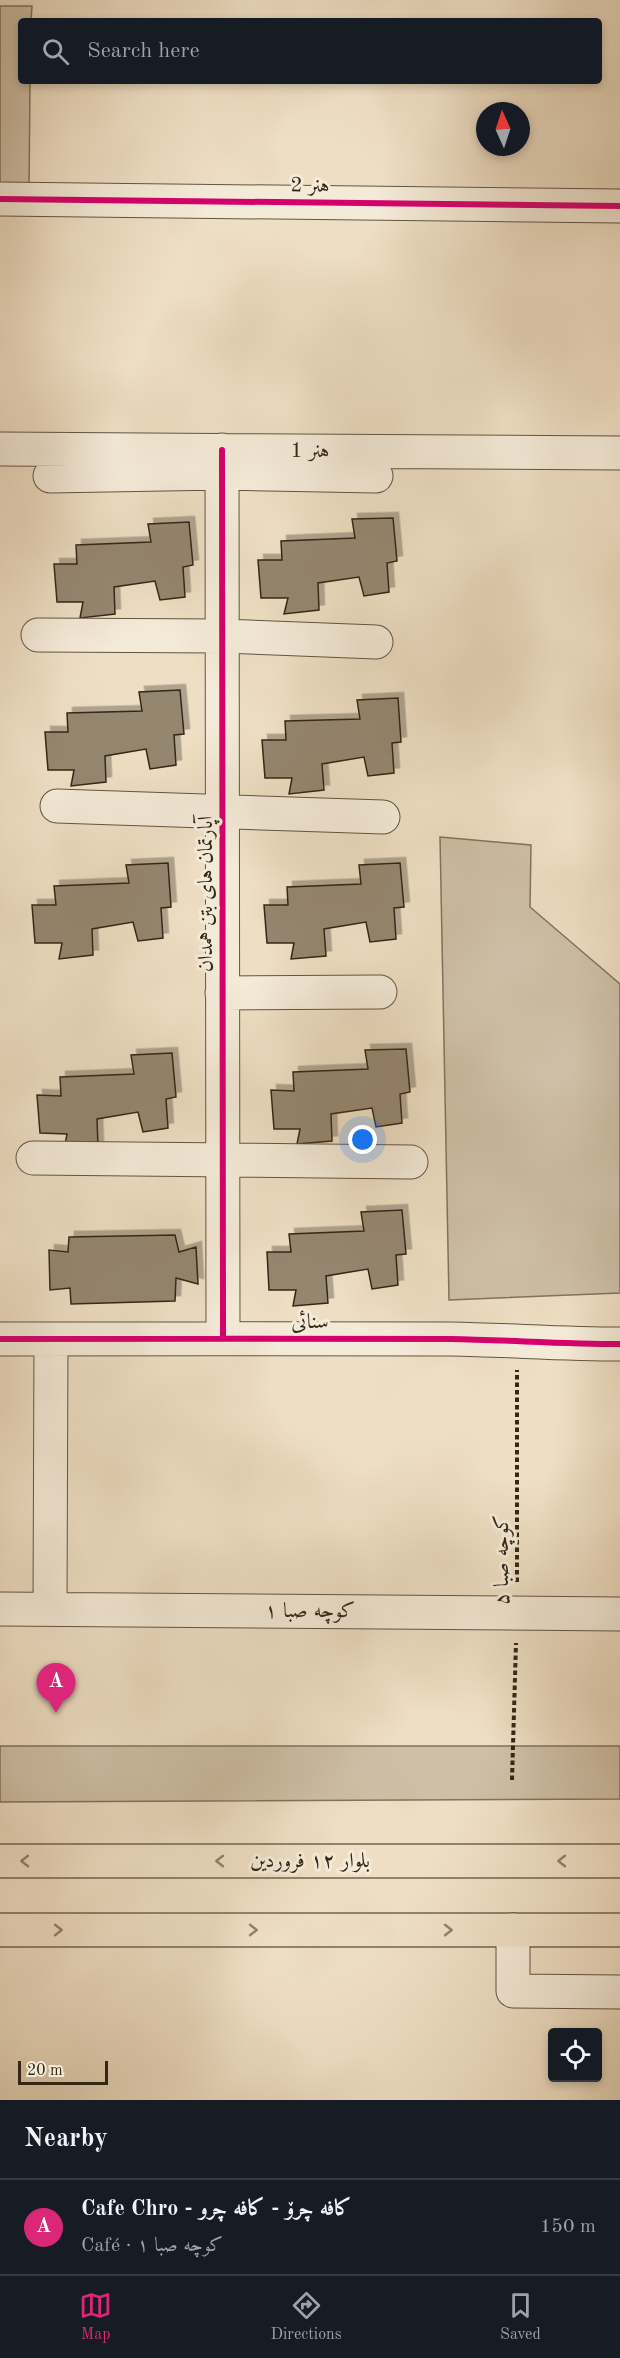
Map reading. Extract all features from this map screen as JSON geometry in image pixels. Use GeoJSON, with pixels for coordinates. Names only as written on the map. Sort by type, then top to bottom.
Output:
{"type":"FeatureCollection","features":[{"type":"Feature","properties":{"kind":"main road","name":"بلوار ۱۲ فروردین"},"geometry":{"type":"LineString","coordinates":[[0,1861],[620,1860]]}},
{"type":"Feature","properties":{"kind":"main road"},"geometry":{"type":"LineString","coordinates":[[0,1930],[620,1930]]}},
{"type":"Feature","properties":{"kind":"street","name":"هنر 2"},"geometry":{"type":"LineString","coordinates":[[0,199],[620,206]]}},
{"type":"Feature","properties":{"kind":"street","name":"هنر 1"},"geometry":{"type":"LineString","coordinates":[[0,449],[222,462],[620,453]]}},
{"type":"Feature","properties":{"kind":"street"},"geometry":{"type":"LineString","coordinates":[[50,476],[222,462],[376,476]]}},
{"type":"Feature","properties":{"kind":"street","name":"آپارتمان های بتن همدان"},"geometry":{"type":"LineString","coordinates":[[222,462],[223,1337]]}},
{"type":"Feature","properties":{"kind":"street"},"geometry":{"type":"LineString","coordinates":[[38,635],[222,636],[376,642]]}},
{"type":"Feature","properties":{"kind":"street"},"geometry":{"type":"LineString","coordinates":[[57,806],[383,817]]}},
{"type":"Feature","properties":{"kind":"street"},"geometry":{"type":"LineString","coordinates":[[222,993],[380,992]]}},
{"type":"Feature","properties":{"kind":"street"},"geometry":{"type":"LineString","coordinates":[[33,1158],[411,1162]]}},
{"type":"Feature","properties":{"kind":"street"},"geometry":{"type":"LineString","coordinates":[[582,1344],[620,1327]]}},
{"type":"Feature","properties":{"kind":"street","name":"سنائی"},"geometry":{"type":"LineString","coordinates":[[0,1339],[223,1337],[518,1340],[620,1344]]}},
{"type":"Feature","properties":{"kind":"street"},"geometry":{"type":"LineString","coordinates":[[50,1610],[51,1339]]}},
{"type":"Feature","properties":{"kind":"street","name":"کوچه صبا ۱"},"geometry":{"type":"LineString","coordinates":[[0,1609],[620,1614]]}},
{"type":"Feature","properties":{"kind":"street"},"geometry":{"type":"LineString","coordinates":[[513,1930],[513,1991],[620,1992]]}},
{"type":"Feature","properties":{"kind":"shaded area"},"geometry":{"type":"Polygon","coordinates":[[[0,6],[32,6],[31,18],[18,18],[18,84],[30,84],[29,191],[0,190],[0,6]]]}},
{"type":"Feature","properties":{"kind":"shaded area"},"geometry":{"type":"Polygon","coordinates":[[[440,837],[531,845],[530,907],[620,984],[620,1293],[449,1300],[440,837]]]}},
{"type":"Feature","properties":{"kind":"shaded area"},"geometry":{"type":"Polygon","coordinates":[[[0,1746],[620,1746],[620,1799],[0,1802],[0,1746]]]}},
{"type":"Feature","properties":{"kind":"building"},"geometry":{"type":"Polygon","coordinates":[[[393,518],[397,561],[387,563],[389,592],[364,596],[359,577],[318,583],[319,610],[284,614],[288,598],[261,598],[258,560],[282,560],[281,541],[355,538],[352,519],[393,518]]]}},
{"type":"Feature","properties":{"kind":"building"},"geometry":{"type":"Polygon","coordinates":[[[189,522],[193,565],[183,567],[185,597],[160,600],[155,581],[114,587],[115,614],[80,618],[83,602],[57,602],[54,564],[77,564],[76,545],[151,542],[148,524],[189,522]]]}},
{"type":"Feature","properties":{"kind":"building"},"geometry":{"type":"Polygon","coordinates":[[[180,690],[184,734],[174,735],[176,765],[150,769],[146,749],[105,756],[106,782],[71,786],[74,770],[48,770],[45,732],[68,732],[67,713],[142,711],[139,692],[180,690]]]}},
{"type":"Feature","properties":{"kind":"building"},"geometry":{"type":"Polygon","coordinates":[[[398,698],[401,742],[392,743],[394,773],[368,776],[364,757],[322,764],[324,790],[289,794],[292,778],[265,778],[262,740],[286,740],[285,721],[360,719],[357,700],[398,698]]]}},
{"type":"Feature","properties":{"kind":"building"},"geometry":{"type":"Polygon","coordinates":[[[168,863],[171,907],[161,908],[163,938],[138,941],[133,922],[92,929],[93,955],[59,959],[62,943],[35,943],[32,905],[56,905],[54,886],[129,883],[126,865],[168,863]]]}},
{"type":"Feature","properties":{"kind":"building"},"geometry":{"type":"Polygon","coordinates":[[[400,863],[404,907],[394,908],[396,939],[370,942],[366,922],[324,929],[326,956],[291,959],[294,943],[267,943],[264,905],[288,905],[287,887],[361,884],[359,865],[400,863]]]}},
{"type":"Feature","properties":{"kind":"building"},"geometry":{"type":"Polygon","coordinates":[[[406,1049],[410,1092],[400,1094],[402,1123],[376,1127],[372,1108],[331,1114],[332,1141],[297,1144],[300,1129],[274,1129],[271,1090],[294,1091],[293,1072],[368,1069],[365,1050],[406,1049]]]}},
{"type":"Feature","properties":{"kind":"building"},"geometry":{"type":"Polygon","coordinates":[[[172,1053],[176,1097],[166,1099],[168,1128],[143,1132],[138,1112],[97,1119],[98,1146],[64,1150],[67,1134],[40,1133],[37,1095],[61,1096],[60,1077],[134,1074],[131,1055],[172,1053]]]}},
{"type":"Feature","properties":{"kind":"building"},"geometry":{"type":"Polygon","coordinates":[[[402,1210],[406,1254],[396,1255],[398,1285],[372,1289],[368,1269],[326,1276],[328,1303],[293,1306],[296,1290],[269,1290],[267,1252],[291,1252],[289,1234],[364,1231],[361,1212],[402,1210]]]}},
{"type":"Feature","properties":{"kind":"building"},"geometry":{"type":"Polygon","coordinates":[[[175,1235],[179,1252],[196,1247],[198,1284],[176,1278],[175,1301],[71,1304],[70,1288],[50,1290],[49,1250],[68,1252],[69,1237],[175,1235]]]}},
{"type":"Feature","properties":{"kind":"cycle path"},"geometry":{"type":"LineString","coordinates":[[0,199],[620,206]]}},
{"type":"Feature","properties":{"kind":"cycle path"},"geometry":{"type":"LineString","coordinates":[[222,450],[223,1337]]}},
{"type":"Feature","properties":{"kind":"cycle path"},"geometry":{"type":"LineString","coordinates":[[0,1339],[451,1339],[620,1344]]}},
{"type":"Feature","properties":{"kind":"place","name":"Cafe Chro - کافە چرۆ - کافه چرو"},"geometry":{"type":"Point","coordinates":[56,1713]}}]}
